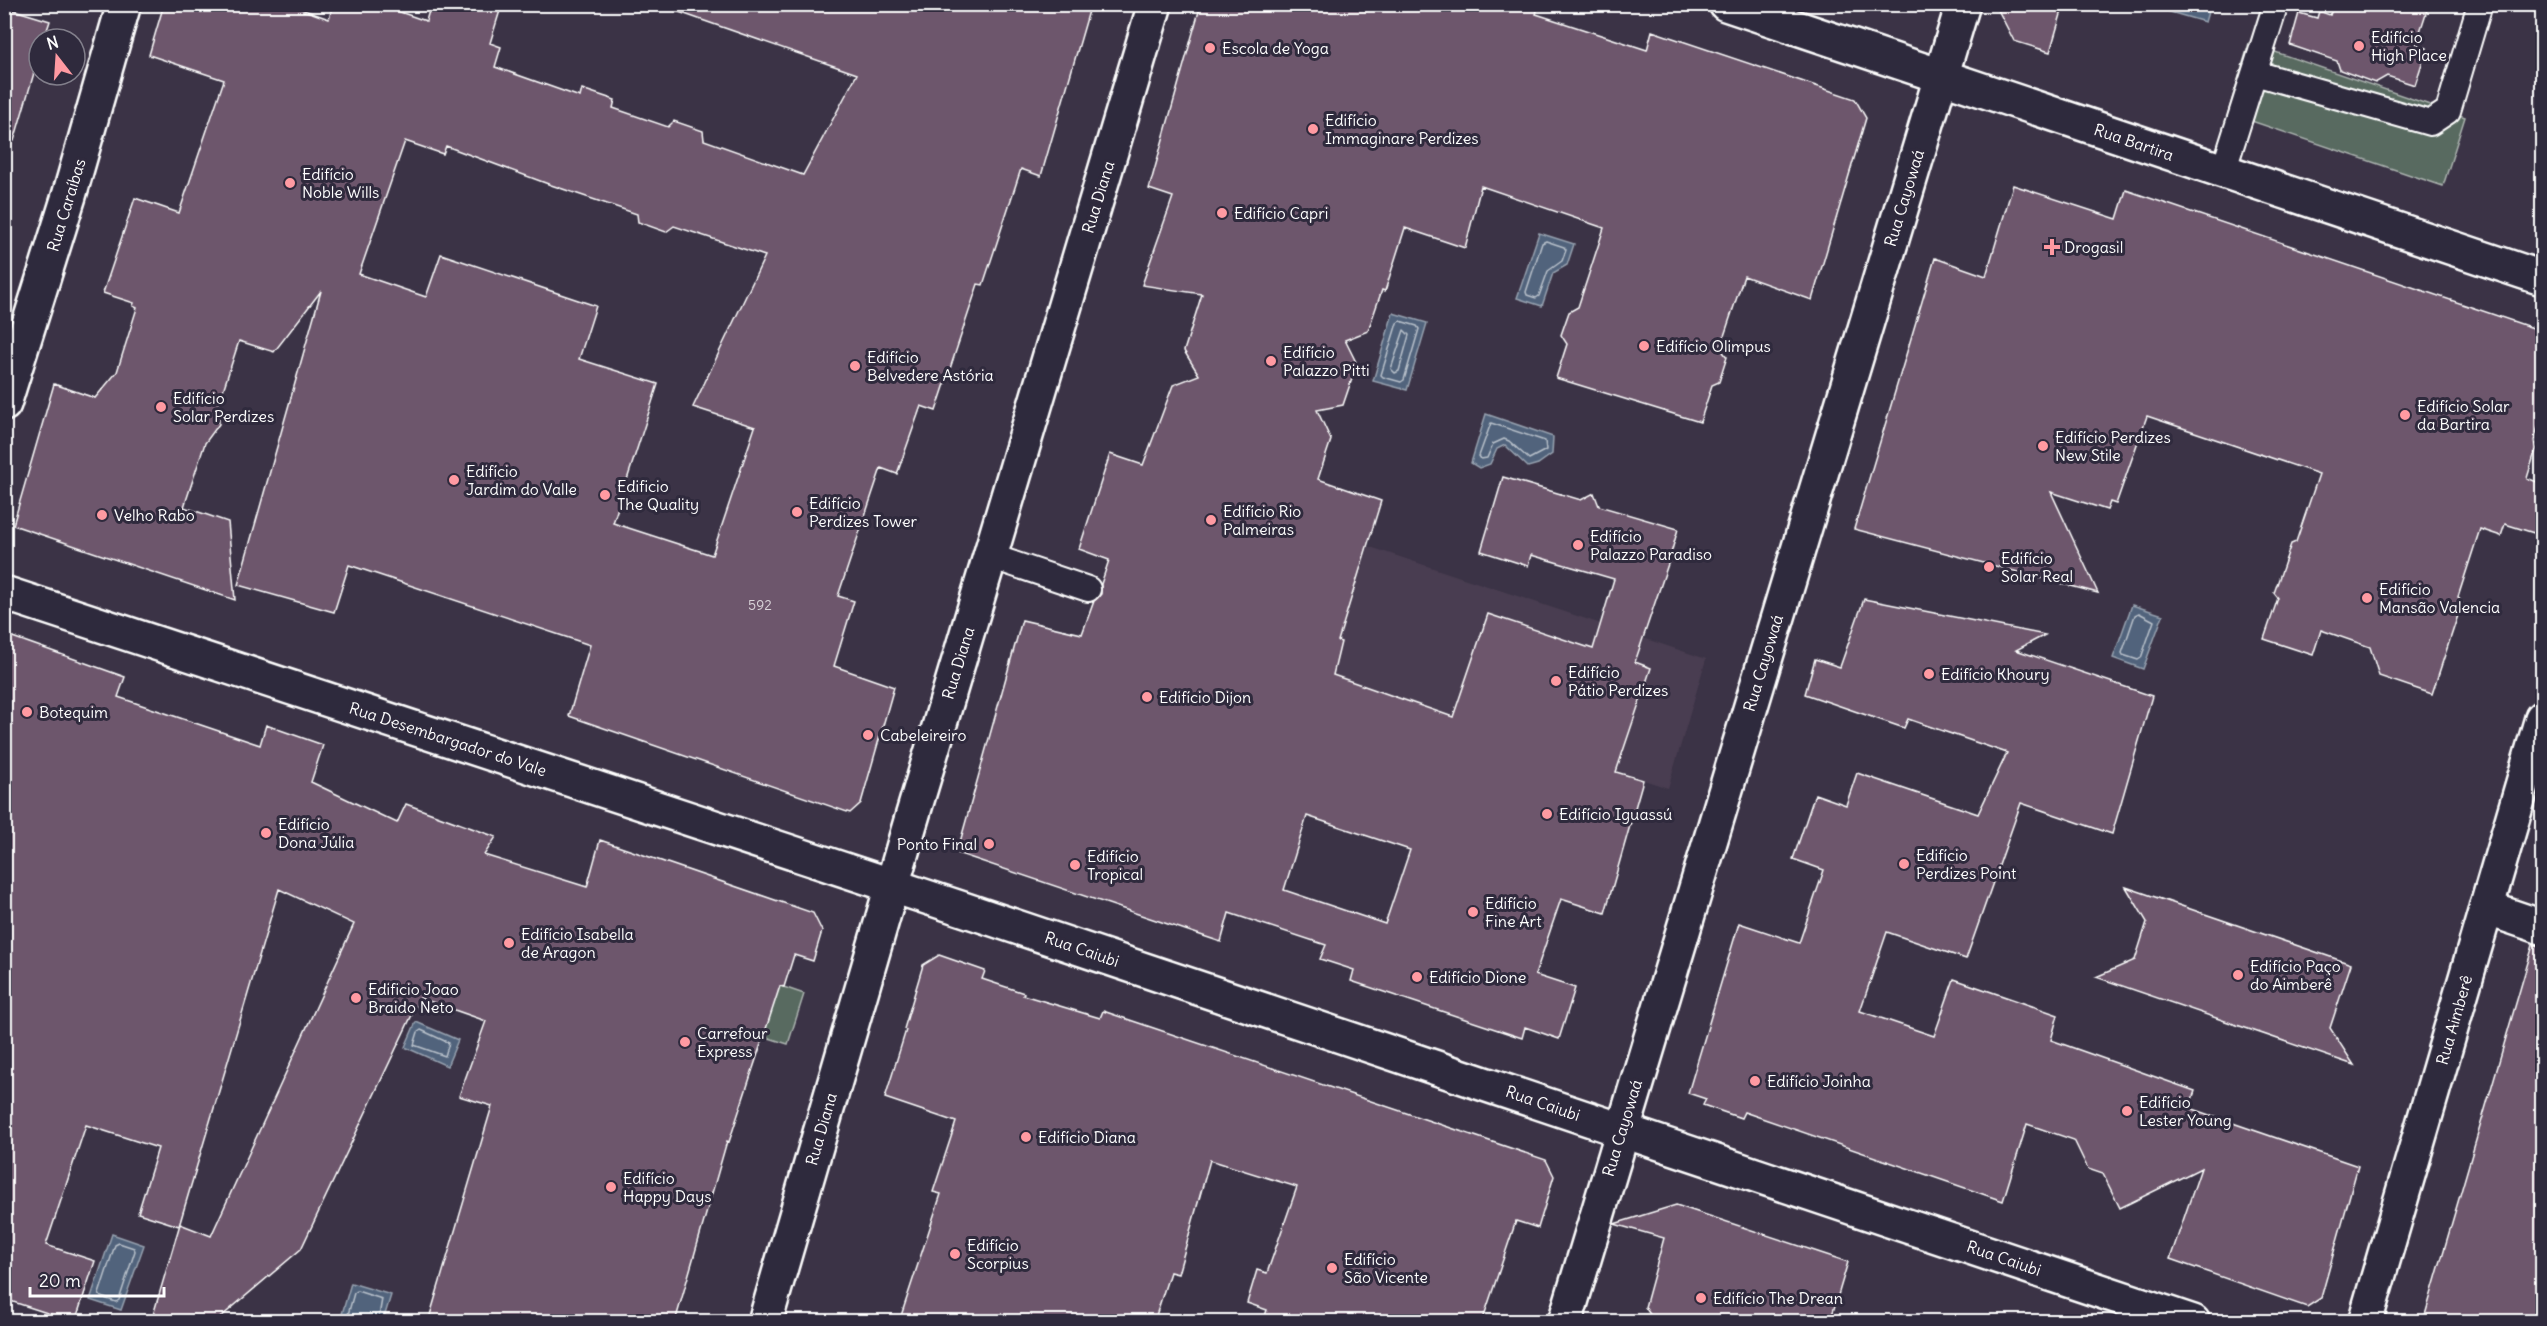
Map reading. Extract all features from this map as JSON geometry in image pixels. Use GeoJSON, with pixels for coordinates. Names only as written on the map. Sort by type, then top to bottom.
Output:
{"type":"FeatureCollection","features":[{"type":"Feature","properties":{"kind":"street","name":"Rua Caraíbas"},"geometry":{"type":"LineString","coordinates":[[4,404],[69,196],[124,4]]}},
{"type":"Feature","properties":{"kind":"street","name":"Rua Diana"},"geometry":{"type":"LineString","coordinates":[[765,1322],[892,886],[1155,4]]}},
{"type":"Feature","properties":{"kind":"street","name":"Rua Bartira"},"geometry":{"type":"LineString","coordinates":[[1726,4],[2542,278]]}},
{"type":"Feature","properties":{"kind":"street","name":"Rua Cayowaá"},"geometry":{"type":"LineString","coordinates":[[1565,1322],[1621,1130],[1963,4]]}},
{"type":"Feature","properties":{"kind":"street","name":"Rua Desembargador do Vale"},"geometry":{"type":"LineString","coordinates":[[4,593],[892,886]]}},
{"type":"Feature","properties":{"kind":"street","name":"Rua Aimberê"},"geometry":{"type":"LineString","coordinates":[[2365,1322],[2542,718]]}},
{"type":"Feature","properties":{"kind":"street","name":"Rua Caiubi"},"geometry":{"type":"LineString","coordinates":[[892,886],[2193,1322]]}},
{"type":"Feature","properties":{"kind":"street"},"geometry":{"type":"LineString","coordinates":[[2486,908],[2542,927]]}},
{"type":"Feature","properties":{"kind":"lane"},"geometry":{"type":"LineString","coordinates":[[2223,172],[2276,4]]}},
{"type":"Feature","properties":{"kind":"lane"},"geometry":{"type":"LineString","coordinates":[[2255,73],[2430,123],[2448,111],[2480,4]]}},
{"type":"Feature","properties":{"kind":"lane"},"geometry":{"type":"LineString","coordinates":[[990,556],[1088,589]]}},
{"type":"Feature","properties":{"kind":"shaded area"},"geometry":{"type":"Polygon","coordinates":[[[1367,546],[1706,659],[1668,788],[1333,676],[1341,643],[1338,641],[1367,546]]]}},
{"type":"Feature","properties":{"kind":"green space"},"geometry":{"type":"Polygon","coordinates":[[[2249,43],[2465,117],[2443,186],[2228,113],[2249,43]]]}},
{"type":"Feature","properties":{"kind":"green space"},"geometry":{"type":"Polygon","coordinates":[[[743,973],[804,994],[788,1044],[756,1034],[743,973]]]}},
{"type":"Feature","properties":{"kind":"water"},"geometry":{"type":"Polygon","coordinates":[[[2146,5],[2210,5],[2205,22],[2146,5]]]}},
{"type":"Feature","properties":{"kind":"water"},"geometry":{"type":"Polygon","coordinates":[[[1539,233],[1574,244],[1567,265],[1553,273],[1542,306],[1517,298],[1539,233]]]}},
{"type":"Feature","properties":{"kind":"water"},"geometry":{"type":"Polygon","coordinates":[[[1393,313],[1427,323],[1407,390],[1373,381],[1393,313]]]}},
{"type":"Feature","properties":{"kind":"water"},"geometry":{"type":"Polygon","coordinates":[[[1486,414],[1553,437],[1552,454],[1538,464],[1528,467],[1505,445],[1497,449],[1490,464],[1479,468],[1471,463],[1486,414]]]}},
{"type":"Feature","properties":{"kind":"water"},"geometry":{"type":"Polygon","coordinates":[[[2132,605],[2163,615],[2143,669],[2113,658],[2132,605]]]}},
{"type":"Feature","properties":{"kind":"water"},"geometry":{"type":"Polygon","coordinates":[[[416,1022],[458,1040],[447,1066],[405,1047],[416,1022]]]}},
{"type":"Feature","properties":{"kind":"water"},"geometry":{"type":"Polygon","coordinates":[[[112,1234],[144,1245],[121,1310],[90,1300],[112,1234]]]}},
{"type":"Feature","properties":{"kind":"water"},"geometry":{"type":"Polygon","coordinates":[[[351,1283],[391,1295],[383,1321],[340,1321],[351,1283]]]}},
{"type":"Feature","properties":{"kind":"building"},"geometry":{"type":"Polygon","coordinates":[[[164,4],[287,4],[329,19],[333,4],[377,4],[426,21],[431,4],[502,4],[490,43],[501,47],[495,67],[580,97],[582,89],[615,100],[613,108],[668,127],[674,121],[703,131],[704,140],[803,175],[857,74],[673,10],[674,4],[1091,4],[1041,176],[1021,169],[983,285],[978,284],[936,411],[921,406],[897,474],[881,468],[838,596],[854,601],[834,666],[894,687],[861,803],[850,813],[569,716],[590,645],[349,565],[334,612],[238,585],[321,291],[274,352],[239,341],[218,406],[219,424],[205,443],[184,507],[228,522],[235,600],[13,525],[54,384],[95,398],[117,372],[137,308],[133,306],[134,303],[103,293],[135,198],[179,213],[224,80],[149,55],[164,4]],[[405,141],[359,274],[426,297],[441,254],[596,306],[579,359],[658,384],[613,523],[712,555],[755,427],[693,407],[765,256],[674,226],[666,232],[638,222],[637,214],[446,146],[443,154],[405,141]]]}},
{"type":"Feature","properties":{"kind":"building"},"geometry":{"type":"Polygon","coordinates":[[[1201,4],[1539,4],[1536,14],[1647,50],[1652,31],[1855,99],[1866,118],[1812,300],[1744,276],[1720,348],[1727,357],[1719,382],[1712,385],[1700,422],[1556,378],[1567,344],[1561,335],[1569,312],[1578,307],[1604,228],[1481,186],[1465,248],[1405,228],[1385,291],[1382,290],[1368,331],[1345,340],[1357,364],[1343,405],[1317,410],[1331,440],[1318,479],[1381,501],[1338,641],[1341,642],[1333,675],[1453,717],[1488,614],[1593,649],[1614,579],[1531,555],[1528,566],[1481,551],[1503,477],[1581,500],[1594,493],[1599,506],[1678,529],[1635,662],[1651,668],[1616,772],[1643,780],[1605,913],[1561,899],[1535,975],[1575,988],[1559,1039],[1525,1027],[1522,1038],[1351,981],[1354,970],[1320,959],[1326,945],[1229,913],[1221,942],[957,853],[1022,620],[1082,634],[1094,601],[1101,594],[1101,584],[1109,560],[1079,549],[1110,454],[1143,465],[1173,385],[1199,375],[1184,351],[1202,294],[1142,285],[1173,197],[1149,189],[1201,4]],[[1307,816],[1284,890],[1385,924],[1410,850],[1307,816]]]}},
{"type":"Feature","properties":{"kind":"building"},"geometry":{"type":"Polygon","coordinates":[[[1995,4],[2064,4],[2050,52],[2014,41],[1995,4]]]}},
{"type":"Feature","properties":{"kind":"building","name":"Edifício High Place"},"geometry":{"type":"Polygon","coordinates":[[[2334,4],[2429,4],[2416,44],[2427,48],[2415,85],[2387,76],[2375,83],[2340,70],[2337,61],[2290,45],[2299,13],[2317,18],[2319,11],[2330,15],[2334,4]]]}},
{"type":"Feature","properties":{"kind":"building"},"geometry":{"type":"Polygon","coordinates":[[[4,7],[50,21],[48,27],[27,27],[27,87],[30,87],[14,141],[4,140],[4,7]]]}},
{"type":"Feature","properties":{"kind":"building"},"geometry":{"type":"Polygon","coordinates":[[[2013,185],[2117,219],[2126,190],[2542,331],[2542,413],[2534,441],[2536,449],[2527,478],[2542,484],[2542,508],[2534,533],[2505,524],[2501,536],[2480,529],[2458,597],[2462,603],[2432,694],[2379,676],[2370,647],[2321,630],[2313,655],[2264,639],[2278,598],[2274,593],[2291,544],[2296,542],[2319,474],[2147,416],[2116,504],[2110,502],[2107,510],[2051,492],[2098,593],[1854,529],[1935,258],[1986,276],[2013,185]]]}},
{"type":"Feature","properties":{"kind":"building"},"geometry":{"type":"Polygon","coordinates":[[[1864,599],[2045,635],[2016,650],[2152,696],[2112,834],[2021,803],[1966,959],[1887,932],[1860,1011],[1934,1036],[1954,979],[2058,1015],[2051,1040],[2195,1091],[2189,1108],[2358,1166],[2321,1298],[2307,1307],[2170,1259],[2201,1168],[2120,1208],[2103,1174],[2088,1169],[2074,1140],[2027,1124],[2003,1201],[1744,1112],[1741,1118],[1703,1105],[1706,1099],[1688,1093],[1739,923],[1799,943],[1824,870],[1793,859],[1815,794],[1846,805],[1857,773],[1978,814],[2007,753],[1908,719],[1904,728],[1805,694],[1815,659],[1840,667],[1864,599]]]}},
{"type":"Feature","properties":{"kind":"building"},"geometry":{"type":"Polygon","coordinates":[[[4,634],[125,677],[118,697],[260,745],[266,725],[323,745],[311,782],[397,823],[406,804],[496,837],[484,855],[587,887],[600,840],[813,913],[822,931],[813,961],[794,955],[784,987],[780,986],[729,1142],[727,1141],[675,1322],[428,1322],[492,1106],[459,1096],[486,1021],[420,998],[301,1249],[215,1322],[151,1322],[180,1224],[211,1236],[354,924],[279,889],[179,1226],[138,1213],[158,1148],[86,1125],[46,1245],[95,1261],[75,1322],[4,1299],[4,634]]]}},
{"type":"Feature","properties":{"kind":"building","name":"Edifício Paço do Aimberê"},"geometry":{"type":"Polygon","coordinates":[[[2126,887],[2351,964],[2330,1028],[2354,1065],[2096,977],[2135,960],[2147,922],[2126,887]]]}},
{"type":"Feature","properties":{"kind":"building"},"geometry":{"type":"Polygon","coordinates":[[[2533,945],[2542,946],[2542,1322],[2423,1322],[2533,945]]]}},
{"type":"Feature","properties":{"kind":"building"},"geometry":{"type":"Polygon","coordinates":[[[939,955],[985,971],[982,979],[1024,993],[1023,995],[1100,1018],[1103,1011],[1546,1160],[1554,1176],[1538,1228],[1516,1221],[1482,1322],[1263,1322],[1267,1310],[1247,1303],[1257,1270],[1267,1273],[1297,1187],[1210,1160],[1178,1274],[1170,1272],[1154,1322],[899,1322],[941,1194],[933,1192],[956,1122],[885,1098],[923,965],[939,955]]]}},
{"type":"Feature","properties":{"kind":"building"},"geometry":{"type":"Polygon","coordinates":[[[1676,1205],[1848,1262],[1830,1322],[1655,1322],[1645,1307],[1664,1238],[1614,1224],[1676,1205]]]}},
{"type":"Feature","properties":{"kind":"place","name":"Edifício High Place"},"geometry":{"type":"Point","coordinates":[2359,46]}},
{"type":"Feature","properties":{"kind":"place","name":"Escola de Yoga"},"geometry":{"type":"Point","coordinates":[1210,48]}},
{"type":"Feature","properties":{"kind":"place","name":"Edifício Immaginare Perdizes"},"geometry":{"type":"Point","coordinates":[1313,129]}},
{"type":"Feature","properties":{"kind":"place","name":"Edifício Noble Wills"},"geometry":{"type":"Point","coordinates":[290,183]}},
{"type":"Feature","properties":{"kind":"place","name":"Edifício Capri"},"geometry":{"type":"Point","coordinates":[1222,213]}},
{"type":"Feature","properties":{"kind":"place","name":"Drogasil"},"geometry":{"type":"Point","coordinates":[2052,247]}},
{"type":"Feature","properties":{"kind":"place","name":"Edifício Olimpus"},"geometry":{"type":"Point","coordinates":[1644,346]}},
{"type":"Feature","properties":{"kind":"place","name":"Edifício Palazzo Pitti"},"geometry":{"type":"Point","coordinates":[1271,361]}},
{"type":"Feature","properties":{"kind":"place","name":"Edifício Belvedere Astória"},"geometry":{"type":"Point","coordinates":[855,366]}},
{"type":"Feature","properties":{"kind":"place","name":"Edifício Solar Perdizes"},"geometry":{"type":"Point","coordinates":[161,407]}},
{"type":"Feature","properties":{"kind":"place","name":"Edifício Solar da Bartira"},"geometry":{"type":"Point","coordinates":[2405,415]}},
{"type":"Feature","properties":{"kind":"place","name":"Edifício Perdizes New Stile"},"geometry":{"type":"Point","coordinates":[2043,446]}},
{"type":"Feature","properties":{"kind":"place","name":"Edifício Jardim do Valle"},"geometry":{"type":"Point","coordinates":[454,480]}},
{"type":"Feature","properties":{"kind":"place","name":"Edificio The Quality"},"geometry":{"type":"Point","coordinates":[605,495]}},
{"type":"Feature","properties":{"kind":"place","name":"Edifício Perdizes Tower"},"geometry":{"type":"Point","coordinates":[797,512]}},
{"type":"Feature","properties":{"kind":"place","name":"Velho Rabo"},"geometry":{"type":"Point","coordinates":[102,515]}},
{"type":"Feature","properties":{"kind":"place","name":"Edifício Rio Palmeiras"},"geometry":{"type":"Point","coordinates":[1211,520]}},
{"type":"Feature","properties":{"kind":"place","name":"Edifício Palazzo Paradiso"},"geometry":{"type":"Point","coordinates":[1578,545]}},
{"type":"Feature","properties":{"kind":"place","name":"Edifício Solar Real"},"geometry":{"type":"Point","coordinates":[1989,567]}},
{"type":"Feature","properties":{"kind":"place","name":"Edifício Mansão Valencia"},"geometry":{"type":"Point","coordinates":[2367,598]}},
{"type":"Feature","properties":{"kind":"place","name":"Edifício Khoury"},"geometry":{"type":"Point","coordinates":[1929,674]}},
{"type":"Feature","properties":{"kind":"place","name":"Edifício Pátio Perdizes"},"geometry":{"type":"Point","coordinates":[1556,681]}},
{"type":"Feature","properties":{"kind":"place","name":"Edifício Dijon"},"geometry":{"type":"Point","coordinates":[1147,697]}},
{"type":"Feature","properties":{"kind":"place","name":"Botequim"},"geometry":{"type":"Point","coordinates":[27,712]}},
{"type":"Feature","properties":{"kind":"place","name":"Cabeleireiro"},"geometry":{"type":"Point","coordinates":[868,735]}},
{"type":"Feature","properties":{"kind":"place","name":"Edifício Iguassú"},"geometry":{"type":"Point","coordinates":[1547,814]}},
{"type":"Feature","properties":{"kind":"place","name":"Edifício Dona Júlia"},"geometry":{"type":"Point","coordinates":[266,833]}},
{"type":"Feature","properties":{"kind":"place","name":"Ponto Final"},"geometry":{"type":"Point","coordinates":[989,844]}},
{"type":"Feature","properties":{"kind":"place","name":"Edifício Perdizes Point"},"geometry":{"type":"Point","coordinates":[1904,864]}},
{"type":"Feature","properties":{"kind":"place","name":"Edifício Tropical"},"geometry":{"type":"Point","coordinates":[1075,865]}},
{"type":"Feature","properties":{"kind":"place","name":"Edifício Fine Art"},"geometry":{"type":"Point","coordinates":[1473,912]}},
{"type":"Feature","properties":{"kind":"place","name":"Edifício Isabella de Aragon"},"geometry":{"type":"Point","coordinates":[509,943]}},
{"type":"Feature","properties":{"kind":"place","name":"Edifício Paço do Aimberê"},"geometry":{"type":"Point","coordinates":[2238,975]}},
{"type":"Feature","properties":{"kind":"place","name":"Edifício Dione"},"geometry":{"type":"Point","coordinates":[1417,977]}},
{"type":"Feature","properties":{"kind":"place","name":"Edificio Joao Braido Neto"},"geometry":{"type":"Point","coordinates":[356,998]}},
{"type":"Feature","properties":{"kind":"place","name":"Carrefour Express"},"geometry":{"type":"Point","coordinates":[685,1042]}},
{"type":"Feature","properties":{"kind":"place","name":"Edifício Joinha"},"geometry":{"type":"Point","coordinates":[1755,1081]}},
{"type":"Feature","properties":{"kind":"place","name":"Edifício Lester Young"},"geometry":{"type":"Point","coordinates":[2127,1111]}},
{"type":"Feature","properties":{"kind":"place","name":"Edifício Diana"},"geometry":{"type":"Point","coordinates":[1026,1137]}},
{"type":"Feature","properties":{"kind":"place","name":"Edifício Happy Days"},"geometry":{"type":"Point","coordinates":[611,1187]}},
{"type":"Feature","properties":{"kind":"place","name":"Edifício Scorpius"},"geometry":{"type":"Point","coordinates":[955,1254]}},
{"type":"Feature","properties":{"kind":"place","name":"Edifício São Vicente"},"geometry":{"type":"Point","coordinates":[1332,1268]}},
{"type":"Feature","properties":{"kind":"place","name":"Edifício The Drean"},"geometry":{"type":"Point","coordinates":[1701,1298]}}]}
